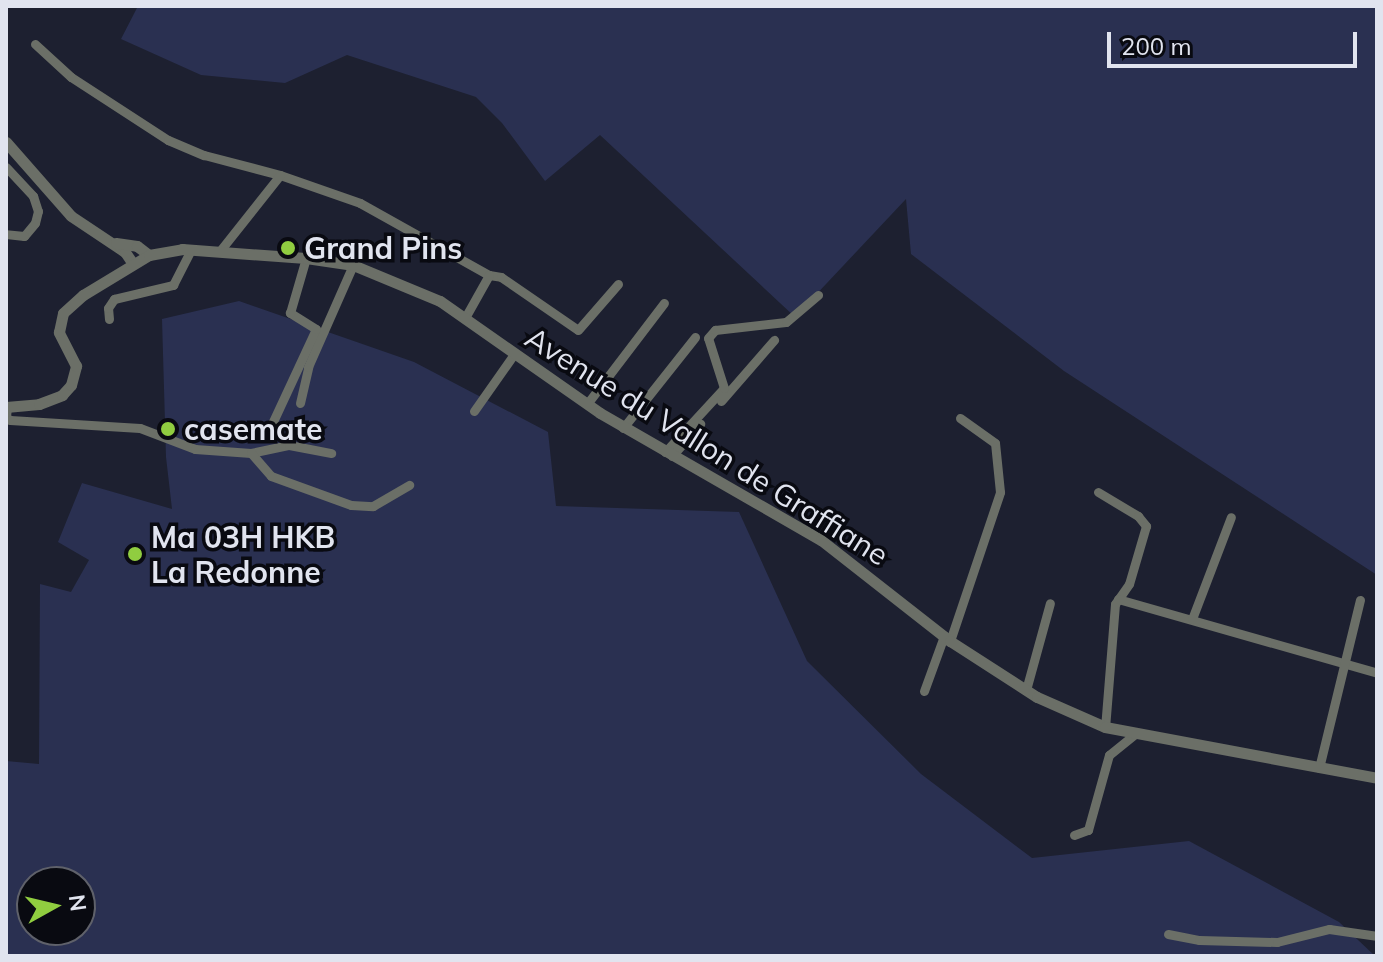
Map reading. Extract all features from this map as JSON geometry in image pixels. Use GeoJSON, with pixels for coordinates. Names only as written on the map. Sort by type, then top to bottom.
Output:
{"type":"FeatureCollection","features":[{"type":"Feature","properties":{"kind":"street"},"geometry":{"type":"LineString","coordinates":[[35,44],[71,77],[168,140],[204,155],[280,175],[360,203],[489,275],[501,277],[578,330],[618,284]]}},
{"type":"Feature","properties":{"kind":"street"},"geometry":{"type":"LineString","coordinates":[[6,142],[71,216],[125,252],[133,264]]}},
{"type":"Feature","properties":{"kind":"street"},"geometry":{"type":"LineString","coordinates":[[6,167],[33,196],[38,211],[30,231],[24,236],[7,235]]}},
{"type":"Feature","properties":{"kind":"street"},"geometry":{"type":"LineString","coordinates":[[219,252],[280,175]]}},
{"type":"Feature","properties":{"kind":"street"},"geometry":{"type":"LineString","coordinates":[[108,242],[137,246],[149,255]]}},
{"type":"Feature","properties":{"kind":"street"},"geometry":{"type":"LineString","coordinates":[[109,319],[108,308],[114,299],[173,285],[191,250]]}},
{"type":"Feature","properties":{"kind":"street","name":"Avenue du Vallon de Graffiane"},"geometry":{"type":"LineString","coordinates":[[6,407],[39,404],[62,395],[71,385],[76,366],[59,332],[63,313],[83,295],[149,255],[191,250],[306,258],[353,265],[407,286],[466,316],[514,354],[623,428],[821,540],[947,638],[1026,690],[1105,727],[1377,778]]}},
{"type":"Feature","properties":{"kind":"street"},"geometry":{"type":"LineString","coordinates":[[242,431],[263,433],[270,428],[316,329],[290,313],[306,258]]}},
{"type":"Feature","properties":{"kind":"street"},"geometry":{"type":"LineString","coordinates":[[300,403],[308,367],[353,265]]}},
{"type":"Feature","properties":{"kind":"street"},"geometry":{"type":"LineString","coordinates":[[466,316],[489,275]]}},
{"type":"Feature","properties":{"kind":"street"},"geometry":{"type":"LineString","coordinates":[[668,454],[724,388],[708,338],[715,330],[786,322],[818,295]]}},
{"type":"Feature","properties":{"kind":"street"},"geometry":{"type":"LineString","coordinates":[[587,404],[664,303]]}},
{"type":"Feature","properties":{"kind":"street"},"geometry":{"type":"LineString","coordinates":[[623,428],[695,337]]}},
{"type":"Feature","properties":{"kind":"street"},"geometry":{"type":"LineString","coordinates":[[668,454],[774,340]]}},
{"type":"Feature","properties":{"kind":"street"},"geometry":{"type":"LineString","coordinates":[[474,411],[514,354]]}},
{"type":"Feature","properties":{"kind":"street"},"geometry":{"type":"LineString","coordinates":[[6,407],[6,417],[10,420],[140,428],[195,449],[251,453],[289,445],[331,453]]}},
{"type":"Feature","properties":{"kind":"street"},"geometry":{"type":"LineString","coordinates":[[924,691],[947,638],[1000,492],[995,443],[960,418]]}},
{"type":"Feature","properties":{"kind":"street"},"geometry":{"type":"LineString","coordinates":[[251,453],[271,476],[351,505],[373,506],[409,485]]}},
{"type":"Feature","properties":{"kind":"street"},"geometry":{"type":"LineString","coordinates":[[1098,492],[1138,516],[1146,526],[1129,584],[1118,599],[1114,612],[1105,727]]}},
{"type":"Feature","properties":{"kind":"street"},"geometry":{"type":"LineString","coordinates":[[1192,619],[1231,517]]}},
{"type":"Feature","properties":{"kind":"street"},"geometry":{"type":"LineString","coordinates":[[1118,599],[1377,673]]}},
{"type":"Feature","properties":{"kind":"street"},"geometry":{"type":"LineString","coordinates":[[1319,768],[1360,600]]}},
{"type":"Feature","properties":{"kind":"street"},"geometry":{"type":"LineString","coordinates":[[1026,690],[1050,603]]}},
{"type":"Feature","properties":{"kind":"street"},"geometry":{"type":"LineString","coordinates":[[1074,835],[1088,830],[1109,755],[1136,733]]}},
{"type":"Feature","properties":{"kind":"street"},"geometry":{"type":"LineString","coordinates":[[1168,934],[1199,940],[1277,942],[1329,929],[1377,936]]}},
{"type":"Feature","properties":{"kind":"shaded area"},"geometry":{"type":"Polygon","coordinates":[[[138,6],[1377,6],[1377,575],[1064,371],[911,254],[906,199],[795,317],[600,135],[545,181],[502,123],[476,97],[347,55],[285,83],[201,75],[121,39],[138,6]]]}},
{"type":"Feature","properties":{"kind":"shaded area"},"geometry":{"type":"Polygon","coordinates":[[[239,301],[414,362],[548,432],[556,506],[739,512],[807,661],[921,774],[1032,858],[1189,841],[1339,922],[1375,956],[6,956],[6,761],[39,764],[40,584],[71,592],[89,560],[58,542],[82,483],[172,509],[166,457],[162,319],[239,301]]]}},
{"type":"Feature","properties":{"kind":"place","name":"Grand Pins"},"geometry":{"type":"Point","coordinates":[288,248]}},
{"type":"Feature","properties":{"kind":"place","name":"casemate"},"geometry":{"type":"Point","coordinates":[168,429]}},
{"type":"Feature","properties":{"kind":"place","name":"Ma 03H HKB La Redonne"},"geometry":{"type":"Point","coordinates":[135,554]}}]}
